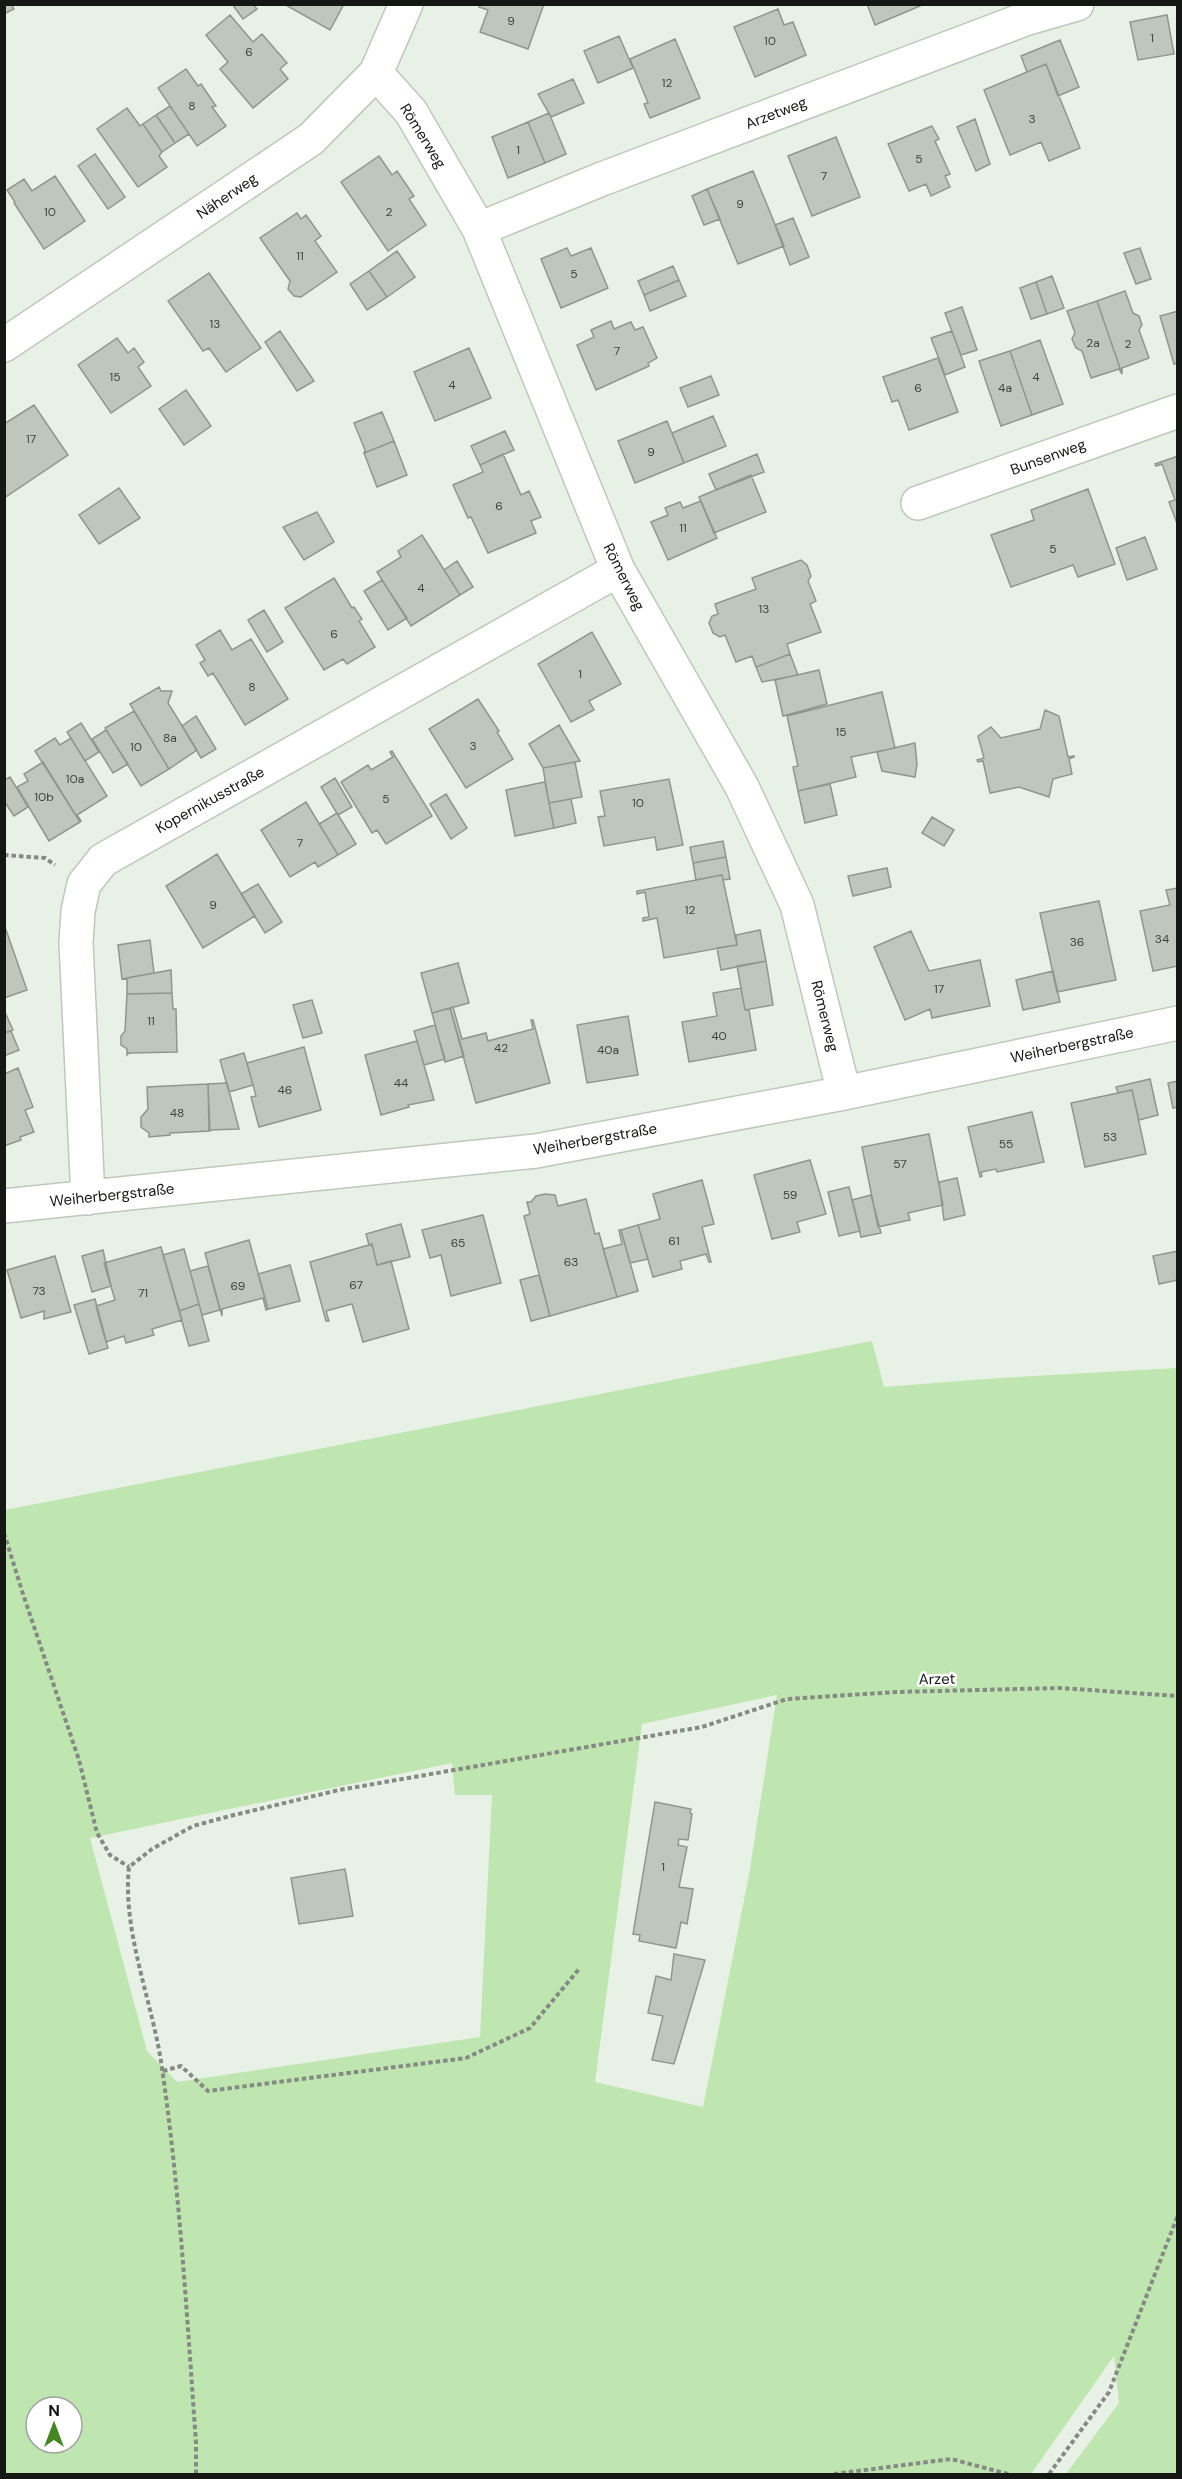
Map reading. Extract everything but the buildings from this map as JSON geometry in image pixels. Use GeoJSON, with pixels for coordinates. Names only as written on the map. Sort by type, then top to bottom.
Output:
{"type":"FeatureCollection","features":[{"type":"Feature","properties":{"kind":"street","name":"Näherweg"},"geometry":{"type":"LineString","coordinates":[[4,345],[311,139],[376,73],[406,4]]}},
{"type":"Feature","properties":{"kind":"street","name":"Arzetweg"},"geometry":{"type":"LineString","coordinates":[[478,229],[602,179],[1002,28],[1077,4]]}},
{"type":"Feature","properties":{"kind":"street","name":"Römerweg"},"geometry":{"type":"LineString","coordinates":[[376,73],[411,112],[478,229],[618,570],[742,788],[797,905],[844,1093]]}},
{"type":"Feature","properties":{"kind":"street","name":"Bunsenweg"},"geometry":{"type":"LineString","coordinates":[[918,503],[1178,411]]}},
{"type":"Feature","properties":{"kind":"street","name":"Kopernikusstraße"},"geometry":{"type":"LineString","coordinates":[[87,1198],[76,943],[78,911],[84,884],[103,860],[618,570]]}},
{"type":"Feature","properties":{"kind":"street","name":"Weiherbergstraße"},"geometry":{"type":"LineString","coordinates":[[4,1206],[536,1151],[844,1093],[1178,1023]]}},
{"type":"Feature","properties":{"kind":"path"},"geometry":{"type":"LineString","coordinates":[[4,855],[45,858],[84,884]]}},
{"type":"Feature","properties":{"kind":"path"},"geometry":{"type":"LineString","coordinates":[[4,1533],[79,1760],[97,1833],[110,1855],[129,1867],[127,1889],[135,1941],[157,2031],[163,2071],[183,2250],[196,2443],[196,2475]]}},
{"type":"Feature","properties":{"kind":"path","name":"Arzet"},"geometry":{"type":"LineString","coordinates":[[129,1867],[152,1849],[194,1826],[230,1816],[339,1790],[702,1727],[787,1699],[896,1692],[1060,1688],[1178,1696]]}},
{"type":"Feature","properties":{"kind":"path"},"geometry":{"type":"LineString","coordinates":[[163,2071],[181,2066],[208,2091],[466,2058],[530,2028],[579,1969]]}},
{"type":"Feature","properties":{"kind":"path"},"geometry":{"type":"LineString","coordinates":[[1049,2475],[1109,2392],[1178,2215]]}},
{"type":"Feature","properties":{"kind":"path"},"geometry":{"type":"LineString","coordinates":[[834,2475],[951,2459],[1008,2475]]}},
{"type":"Feature","properties":{"kind":"green space"},"geometry":{"type":"Polygon","coordinates":[[[872,1341],[884,1387],[1177,1368],[1177,2474],[1066,2474],[1119,2403],[1114,2356],[1031,2474],[5,2474],[5,1510],[872,1341]],[[777,1695],[642,1724],[595,2082],[703,2107],[749,1875],[777,1695]],[[452,1763],[90,1838],[147,2051],[177,2082],[480,2037],[492,1795],[455,1795],[452,1763]]]}}]}
